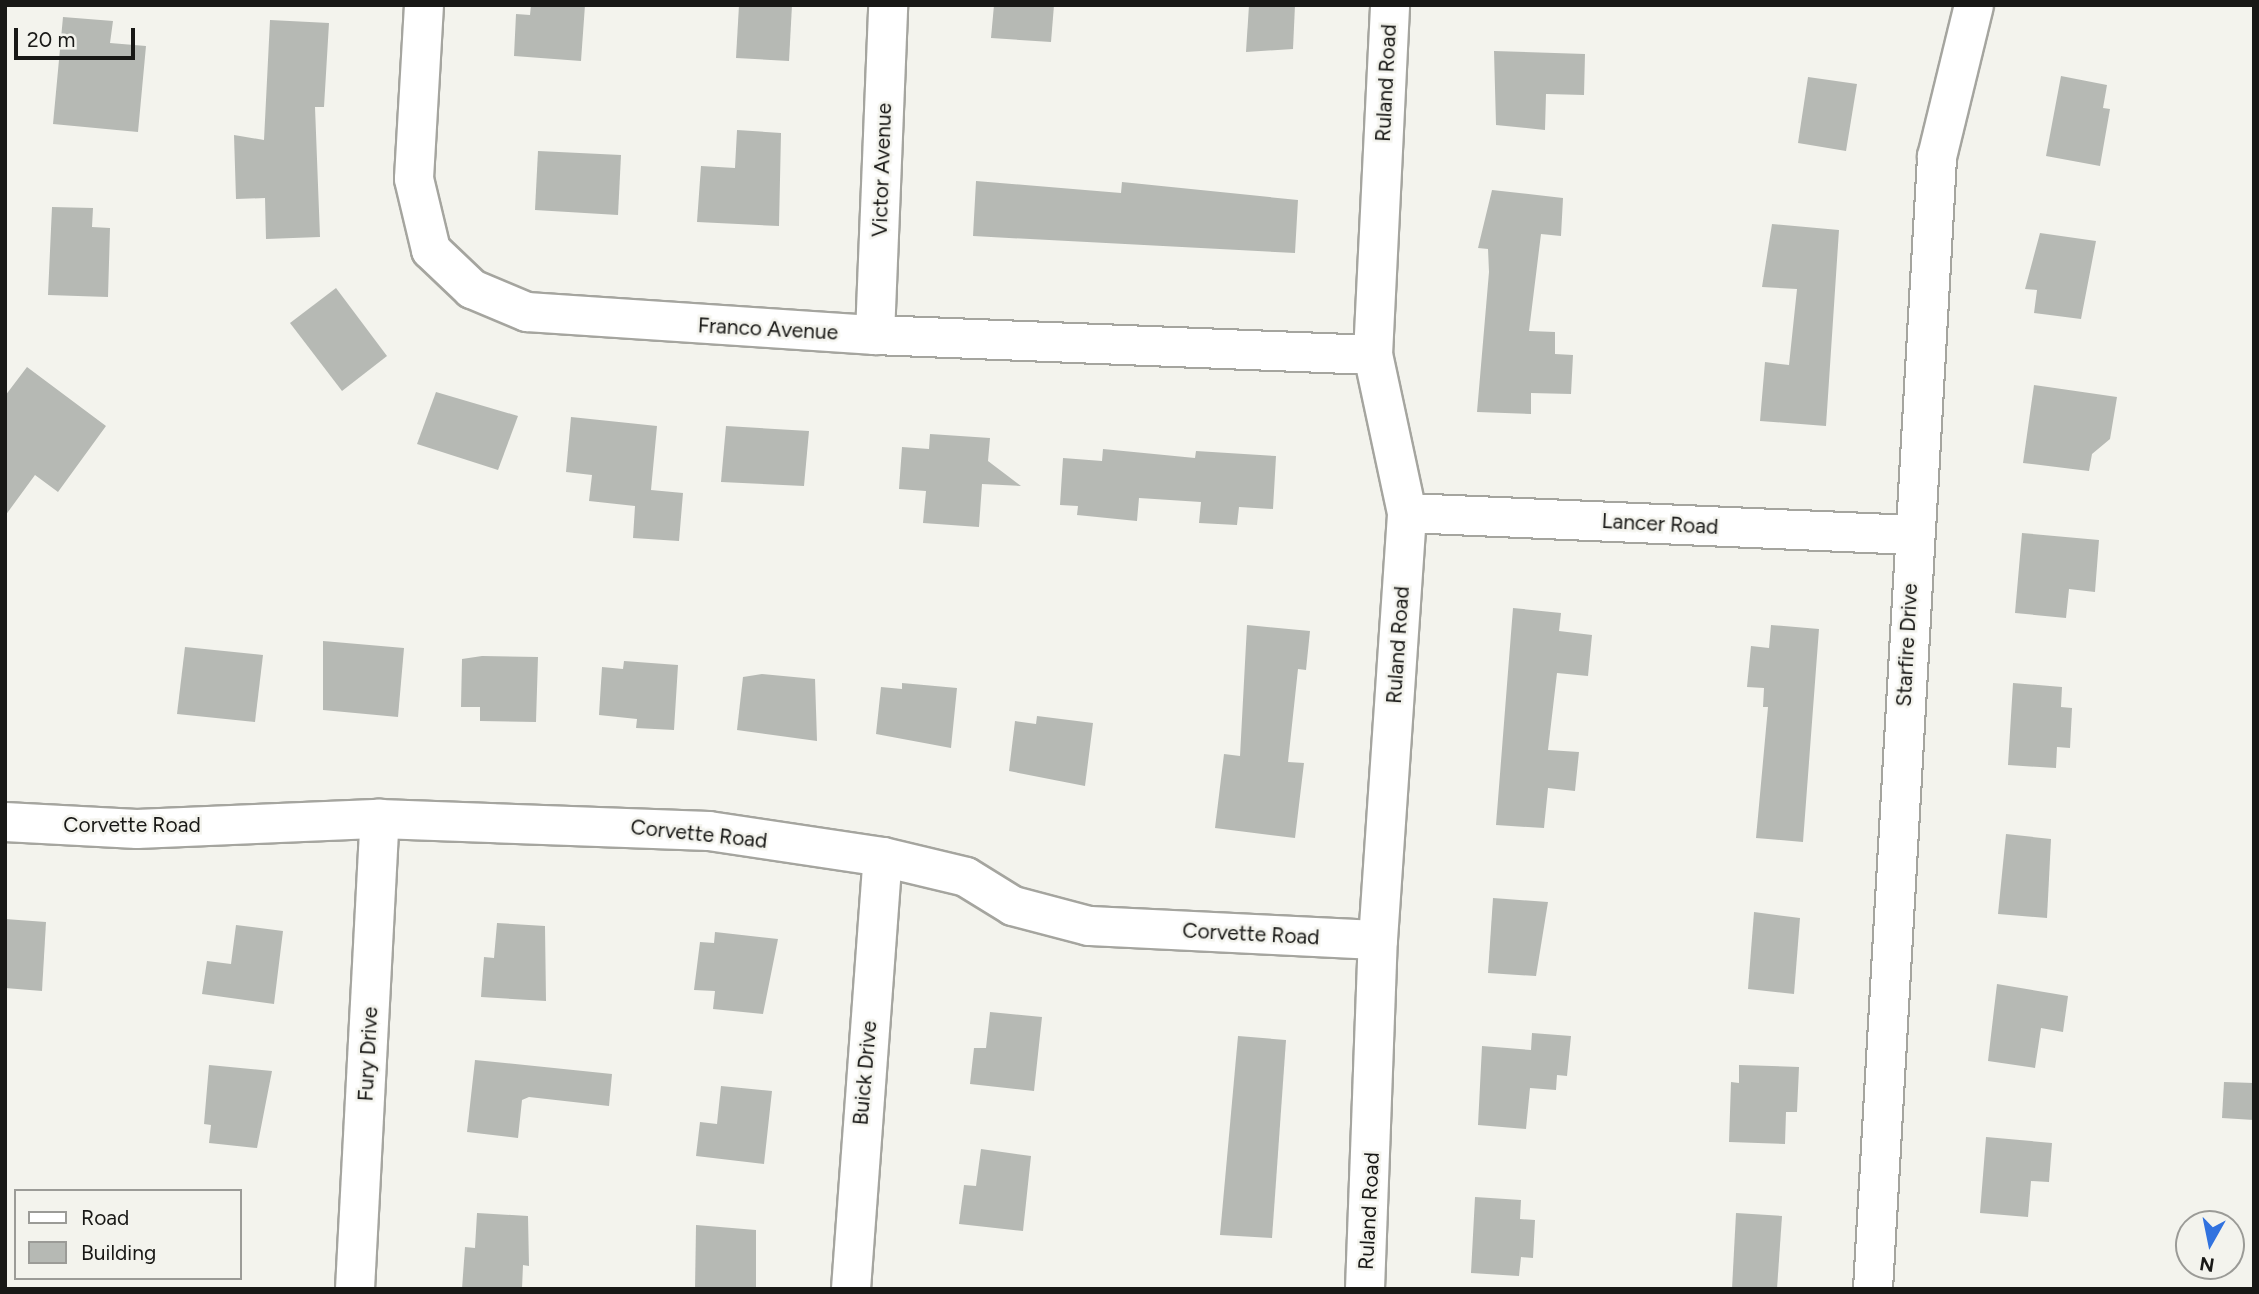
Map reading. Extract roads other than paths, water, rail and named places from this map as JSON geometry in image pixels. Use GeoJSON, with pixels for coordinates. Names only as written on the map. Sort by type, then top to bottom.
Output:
{"type":"FeatureCollection","features":[{"type":"Feature","properties":{"kind":"street","name":"Franco Avenue"},"geometry":{"type":"LineString","coordinates":[[424,5],[414,179],[431,250],[471,289],[527,312],[875,335],[1373,355]]}},
{"type":"Feature","properties":{"kind":"street","name":"Victor Avenue"},"geometry":{"type":"LineString","coordinates":[[875,335],[888,5]]}},
{"type":"Feature","properties":{"kind":"street","name":"Ruland Road"},"geometry":{"type":"LineString","coordinates":[[1365,1289],[1378,940],[1407,513],[1373,355],[1390,5]]}},
{"type":"Feature","properties":{"kind":"street","name":"Starfire Drive"},"geometry":{"type":"LineString","coordinates":[[1873,1289],[1913,536],[1937,157],[1974,5]]}},
{"type":"Feature","properties":{"kind":"street","name":"Lancer Road"},"geometry":{"type":"LineString","coordinates":[[1407,513],[1913,536]]}},
{"type":"Feature","properties":{"kind":"street","name":"Corvette Road"},"geometry":{"type":"LineString","coordinates":[[5,822],[137,829],[380,819],[709,831],[883,857],[967,877],[1013,905],[1089,926],[1378,940]]}},
{"type":"Feature","properties":{"kind":"street","name":"Fury Drive"},"geometry":{"type":"LineString","coordinates":[[355,1289],[380,819]]}},
{"type":"Feature","properties":{"kind":"street","name":"Buick Drive"},"geometry":{"type":"LineString","coordinates":[[851,1289],[883,857]]}}]}
